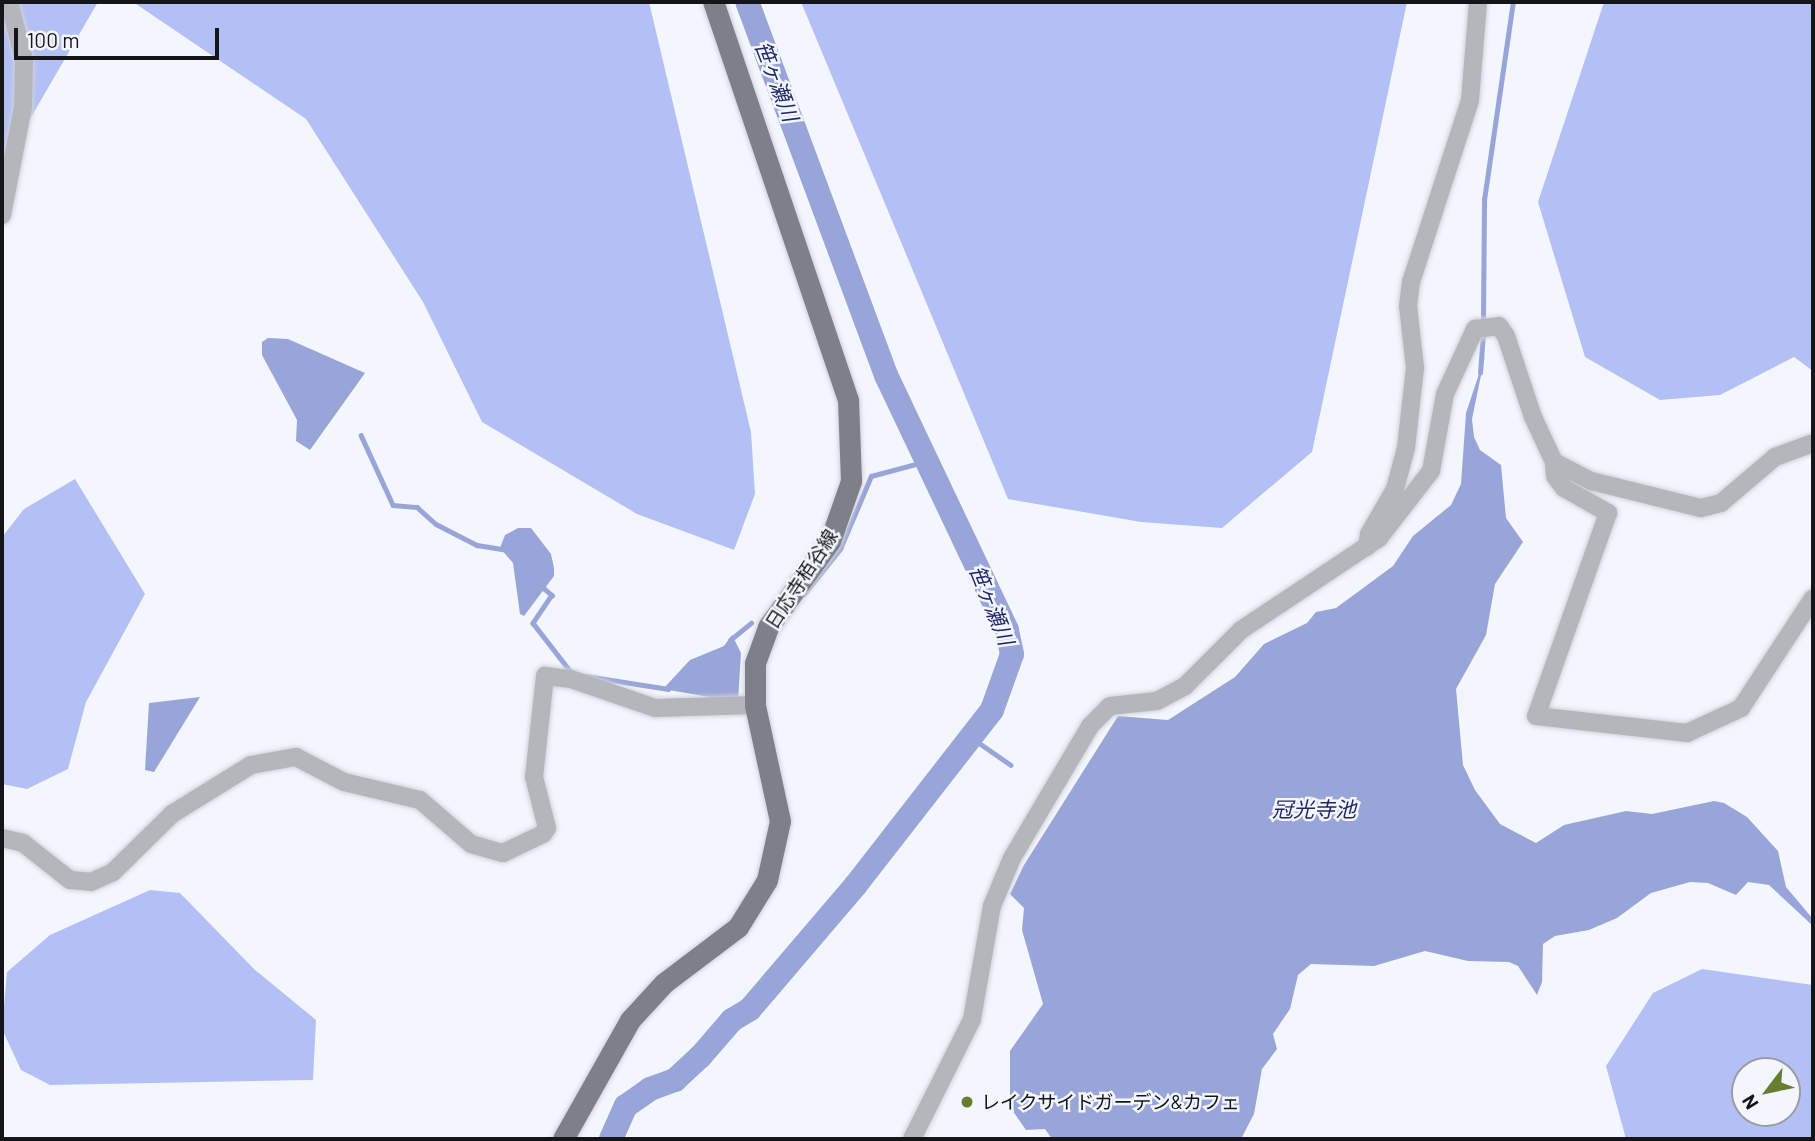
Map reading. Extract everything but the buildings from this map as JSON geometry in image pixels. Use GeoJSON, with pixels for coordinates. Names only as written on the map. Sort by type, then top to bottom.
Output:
{"type":"FeatureCollection","features":[{"type":"Feature","properties":{"kind":"main road","name":"日応寺栢谷線"},"geometry":{"type":"LineString","coordinates":[[563,1139],[630,1020],[664,983],[738,927],[767,880],[780,821],[755,705],[755,663],[768,627],[830,541],[851,481],[848,400],[713,2]]}},
{"type":"Feature","properties":{"kind":"street"},"geometry":{"type":"LineString","coordinates":[[2,215],[23,107],[24,59],[9,2]]}},
{"type":"Feature","properties":{"kind":"street"},"geometry":{"type":"LineString","coordinates":[[1367,547],[1369,534],[1395,489],[1406,448],[1415,368],[1408,306],[1411,282],[1470,100],[1478,2]]}},
{"type":"Feature","properties":{"kind":"street"},"geometry":{"type":"LineString","coordinates":[[912,1139],[972,1019],[992,906],[1012,858],[1090,726],[1110,706],[1157,701],[1185,686],[1234,635],[1367,547],[1411,502],[1431,471],[1445,394],[1475,329],[1499,326],[1506,336],[1533,417],[1554,462],[1555,476],[1564,488],[1601,507],[1609,521],[1536,716],[1687,733],[1741,708],[1813,597]]}},
{"type":"Feature","properties":{"kind":"street"},"geometry":{"type":"LineString","coordinates":[[1554,462],[1591,481],[1701,508],[1721,503],[1775,457],[1813,443]]}},
{"type":"Feature","properties":{"kind":"street"},"geometry":{"type":"LineString","coordinates":[[2,838],[23,843],[70,880],[91,882],[113,872],[172,814],[251,765],[296,757],[344,782],[420,800],[471,844],[503,853],[543,834],[547,828],[534,777],[545,676],[571,679],[655,708],[755,705]]}},
{"type":"Feature","properties":{"kind":"shaded area"},"geometry":{"type":"Polygon","coordinates":[[[2,2],[98,2],[2,167],[2,2]]]}},
{"type":"Feature","properties":{"kind":"shaded area"},"geometry":{"type":"Polygon","coordinates":[[[133,2],[649,2],[751,432],[755,494],[734,550],[637,514],[482,422],[423,302],[306,119],[133,2]]]}},
{"type":"Feature","properties":{"kind":"shaded area"},"geometry":{"type":"Polygon","coordinates":[[[801,2],[1407,2],[1312,452],[1222,528],[1141,522],[1008,499],[801,2]]]}},
{"type":"Feature","properties":{"kind":"shaded area"},"geometry":{"type":"Polygon","coordinates":[[[1604,2],[1813,2],[1813,371],[1794,357],[1720,395],[1660,400],[1585,357],[1538,202],[1604,2]]]}},
{"type":"Feature","properties":{"kind":"shaded area"},"geometry":{"type":"Polygon","coordinates":[[[75,479],[145,594],[86,702],[68,769],[27,789],[2,784],[2,537],[24,509],[75,479]]]}},
{"type":"Feature","properties":{"kind":"shaded area"},"geometry":{"type":"Polygon","coordinates":[[[150,890],[180,893],[254,969],[316,1020],[313,1080],[50,1085],[21,1070],[2,1029],[7,972],[50,935],[150,890]]]}},
{"type":"Feature","properties":{"kind":"shaded area"},"geometry":{"type":"Polygon","coordinates":[[[1702,969],[1813,985],[1813,1139],[1626,1139],[1606,1066],[1653,993],[1702,969]]]}},
{"type":"Feature","properties":{"kind":"water"},"geometry":{"type":"Polygon","coordinates":[[[268,338],[288,339],[365,373],[310,450],[296,441],[297,420],[262,355],[262,342],[268,338]]]}},
{"type":"Feature","properties":{"kind":"water","name":"冠光寺池"},"geometry":{"type":"Polygon","coordinates":[[[1485,356],[1472,419],[1474,437],[1480,450],[1501,465],[1506,518],[1523,542],[1495,584],[1486,635],[1456,689],[1463,765],[1475,790],[1500,824],[1536,843],[1564,825],[1626,811],[1652,814],[1714,801],[1724,803],[1747,817],[1778,851],[1786,887],[1813,919],[1813,926],[1769,885],[1748,882],[1736,895],[1708,883],[1690,882],[1651,893],[1617,918],[1589,930],[1555,936],[1543,944],[1542,982],[1537,995],[1518,966],[1509,962],[1468,961],[1425,951],[1374,966],[1311,964],[1298,975],[1290,1009],[1273,1034],[1277,1049],[1262,1069],[1254,1114],[1241,1139],[1052,1139],[1045,1129],[1026,1130],[1010,1107],[1010,1051],[1043,1004],[1022,930],[1024,908],[1010,894],[1024,865],[1118,716],[1168,720],[1235,677],[1264,644],[1307,623],[1316,612],[1336,608],[1393,566],[1413,536],[1451,505],[1461,484],[1466,413],[1485,356]]]}},
{"type":"Feature","properties":{"kind":"water"},"geometry":{"type":"Polygon","coordinates":[[[518,528],[531,528],[551,554],[554,568],[554,576],[524,616],[520,614],[513,563],[500,548],[505,535],[518,528]]]}},
{"type":"Feature","properties":{"kind":"water"},"geometry":{"type":"Polygon","coordinates":[[[732,635],[741,653],[738,702],[663,689],[690,660],[724,646],[732,635]]]}},
{"type":"Feature","properties":{"kind":"water"},"geometry":{"type":"Polygon","coordinates":[[[200,697],[154,772],[145,770],[149,703],[200,697]]]}},
{"type":"Feature","properties":{"kind":"waterway","name":"笹ヶ瀬川"},"geometry":{"type":"LineString","coordinates":[[611,1139],[626,1106],[650,1089],[675,1080],[700,1057],[732,1020],[750,1009],[855,886],[992,710],[1012,654],[1007,630],[886,375],[747,2]]}},
{"type":"Feature","properties":{"kind":"waterway"},"geometry":{"type":"LineString","coordinates":[[1483,319],[1484,200],[1513,2]]}},
{"type":"Feature","properties":{"kind":"waterway"},"geometry":{"type":"LineString","coordinates":[[1480,373],[1483,333]]}},
{"type":"Feature","properties":{"kind":"waterway"},"geometry":{"type":"LineString","coordinates":[[361,435],[393,505],[417,507],[436,524],[477,545],[508,550]]}},
{"type":"Feature","properties":{"kind":"waterway"},"geometry":{"type":"LineString","coordinates":[[804,594],[840,549],[871,476],[927,461]]}},
{"type":"Feature","properties":{"kind":"waterway"},"geometry":{"type":"LineString","coordinates":[[540,585],[552,595],[533,623],[571,672]]}},
{"type":"Feature","properties":{"kind":"waterway"},"geometry":{"type":"LineString","coordinates":[[730,640],[751,623]]}},
{"type":"Feature","properties":{"kind":"waterway"},"geometry":{"type":"LineString","coordinates":[[586,676],[668,689]]}},
{"type":"Feature","properties":{"kind":"waterway"},"geometry":{"type":"LineString","coordinates":[[972,738],[1011,765]]}},
{"type":"Feature","properties":{"kind":"place","name":"レイクサイドガーデン&カフェ"},"geometry":{"type":"Point","coordinates":[967,1102]}}]}
